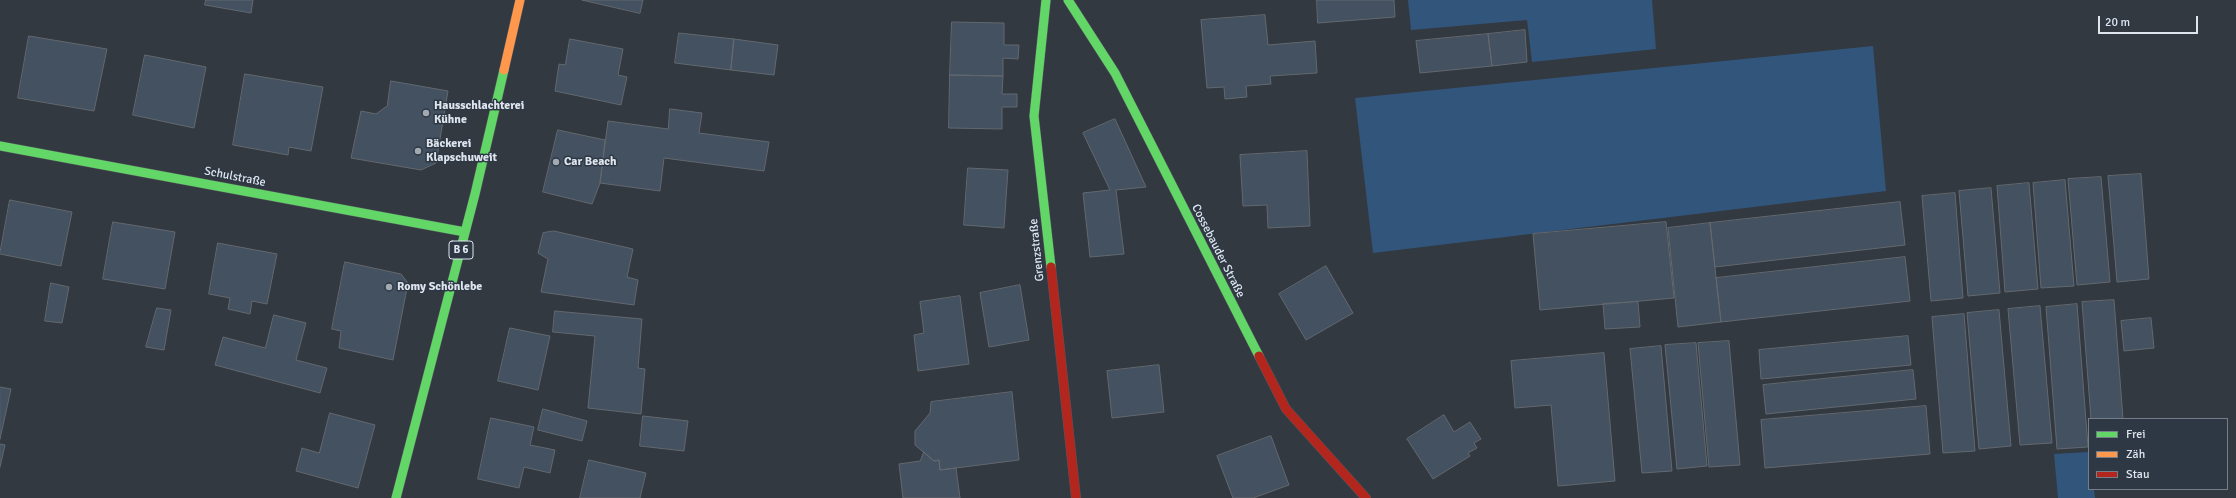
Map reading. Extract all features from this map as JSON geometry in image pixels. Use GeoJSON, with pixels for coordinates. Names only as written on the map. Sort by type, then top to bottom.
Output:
{"type":"FeatureCollection","features":[{"type":"Feature","properties":{"kind":"street","name":"B 6"},"geometry":{"type":"LineString","coordinates":[[396,498],[488,144],[520,0]]}},
{"type":"Feature","properties":{"kind":"street","name":"Grenzstraße"},"geometry":{"type":"LineString","coordinates":[[1046,0],[1034,116],[1076,498]]}},
{"type":"Feature","properties":{"kind":"street","name":"Cossebauder Straße"},"geometry":{"type":"LineString","coordinates":[[1068,0],[1115,73],[1286,409],[1366,498]]}},
{"type":"Feature","properties":{"kind":"street","name":"Schulstraße"},"geometry":{"type":"LineString","coordinates":[[0,146],[465,232]]}},
{"type":"Feature","properties":{"kind":"shaded area"},"geometry":{"type":"Polygon","coordinates":[[[1408,0],[1652,0],[1656,49],[1532,62],[1527,20],[1411,30],[1408,0]]]}},
{"type":"Feature","properties":{"kind":"shaded area"},"geometry":{"type":"Polygon","coordinates":[[[1873,46],[1886,191],[1373,253],[1355,98],[1873,46]]]}},
{"type":"Feature","properties":{"kind":"shaded area"},"geometry":{"type":"Polygon","coordinates":[[[2088,452],[2088,490],[2094,490],[2095,498],[2058,498],[2054,454],[2088,452]]]}},
{"type":"Feature","properties":{"kind":"building"},"geometry":{"type":"Polygon","coordinates":[[[206,0],[253,0],[251,13],[205,5],[206,0]]]}},
{"type":"Feature","properties":{"kind":"building"},"geometry":{"type":"Polygon","coordinates":[[[582,0],[643,0],[640,13],[582,0]]]}},
{"type":"Feature","properties":{"kind":"building"},"geometry":{"type":"Polygon","coordinates":[[[1317,0],[1394,0],[1395,17],[1318,23],[1317,0]]]}},
{"type":"Feature","properties":{"kind":"building"},"geometry":{"type":"Polygon","coordinates":[[[1265,15],[1268,45],[1315,41],[1317,73],[1270,76],[1271,84],[1246,86],[1247,97],[1225,99],[1224,87],[1207,88],[1201,20],[1265,15]]]}},
{"type":"Feature","properties":{"kind":"building"},"geometry":{"type":"Polygon","coordinates":[[[952,22],[1004,23],[1004,45],[1019,45],[1018,59],[1003,58],[1003,76],[950,75],[952,22]]]}},
{"type":"Feature","properties":{"kind":"building"},"geometry":{"type":"Polygon","coordinates":[[[1525,30],[1527,62],[1492,66],[1488,34],[1525,30]]]}},
{"type":"Feature","properties":{"kind":"building"},"geometry":{"type":"Polygon","coordinates":[[[679,33],[734,39],[731,70],[675,63],[679,33]]]}},
{"type":"Feature","properties":{"kind":"building"},"geometry":{"type":"Polygon","coordinates":[[[1488,34],[1492,66],[1420,73],[1416,41],[1488,34]]]}},
{"type":"Feature","properties":{"kind":"building"},"geometry":{"type":"Polygon","coordinates":[[[29,36],[107,49],[94,111],[18,98],[29,36]]]}},
{"type":"Feature","properties":{"kind":"building"},"geometry":{"type":"Polygon","coordinates":[[[570,39],[623,49],[618,75],[627,77],[621,105],[555,91],[559,64],[565,65],[570,39]]]}},
{"type":"Feature","properties":{"kind":"building"},"geometry":{"type":"Polygon","coordinates":[[[734,39],[778,45],[774,75],[731,70],[734,39]]]}},
{"type":"Feature","properties":{"kind":"building"},"geometry":{"type":"Polygon","coordinates":[[[145,55],[206,67],[194,128],[133,115],[145,55]]]}},
{"type":"Feature","properties":{"kind":"building"},"geometry":{"type":"Polygon","coordinates":[[[245,74],[323,87],[311,151],[289,147],[288,155],[233,145],[245,74]]]}},
{"type":"Feature","properties":{"kind":"building"},"geometry":{"type":"Polygon","coordinates":[[[950,75],[1003,76],[1002,94],[1017,94],[1017,107],[1002,107],[1002,129],[949,128],[950,75]]]}},
{"type":"Feature","properties":{"kind":"building"},"geometry":{"type":"Polygon","coordinates":[[[391,81],[448,91],[436,163],[421,170],[351,158],[361,111],[376,114],[387,106],[391,81]]]}},
{"type":"Feature","properties":{"kind":"building"},"geometry":{"type":"Polygon","coordinates":[[[670,109],[702,113],[699,133],[769,142],[764,171],[664,158],[660,191],[600,183],[608,121],[668,129],[670,109]]]}},
{"type":"Feature","properties":{"kind":"building"},"geometry":{"type":"Polygon","coordinates":[[[1115,119],[1146,187],[1116,190],[1124,254],[1090,257],[1083,193],[1110,190],[1083,133],[1115,119]]]}},
{"type":"Feature","properties":{"kind":"building"},"geometry":{"type":"Polygon","coordinates":[[[558,130],[605,140],[600,183],[592,204],[543,192],[558,130]]]}},
{"type":"Feature","properties":{"kind":"building"},"geometry":{"type":"Polygon","coordinates":[[[1307,151],[1310,226],[1268,228],[1267,205],[1243,206],[1240,155],[1307,151]]]}},
{"type":"Feature","properties":{"kind":"building"},"geometry":{"type":"Polygon","coordinates":[[[968,168],[1008,170],[1004,228],[964,225],[968,168]]]}},
{"type":"Feature","properties":{"kind":"building"},"geometry":{"type":"Polygon","coordinates":[[[2141,174],[2149,279],[2117,282],[2108,176],[2141,174]]]}},
{"type":"Feature","properties":{"kind":"building"},"geometry":{"type":"Polygon","coordinates":[[[2101,177],[2110,282],[2077,285],[2068,179],[2101,177]]]}},
{"type":"Feature","properties":{"kind":"building"},"geometry":{"type":"Polygon","coordinates":[[[2065,180],[2074,286],[2041,288],[2033,183],[2065,180]]]}},
{"type":"Feature","properties":{"kind":"building"},"geometry":{"type":"Polygon","coordinates":[[[2029,183],[2038,289],[2005,292],[1997,186],[2029,183]]]}},
{"type":"Feature","properties":{"kind":"building"},"geometry":{"type":"Polygon","coordinates":[[[1991,188],[2000,293],[1968,296],[1959,191],[1991,188]]]}},
{"type":"Feature","properties":{"kind":"building"},"geometry":{"type":"Polygon","coordinates":[[[1955,193],[1963,298],[1931,301],[1922,196],[1955,193]]]}},
{"type":"Feature","properties":{"kind":"building"},"geometry":{"type":"Polygon","coordinates":[[[10,200],[72,212],[61,266],[0,254],[10,200]]]}},
{"type":"Feature","properties":{"kind":"building"},"geometry":{"type":"Polygon","coordinates":[[[1900,202],[1905,245],[1715,267],[1710,223],[1900,202]]]}},
{"type":"Feature","properties":{"kind":"building"},"geometry":{"type":"Polygon","coordinates":[[[113,222],[175,232],[165,289],[103,279],[113,222]]]}},
{"type":"Feature","properties":{"kind":"building"},"geometry":{"type":"Polygon","coordinates":[[[1666,222],[1674,298],[1540,310],[1533,234],[1666,222]]]}},
{"type":"Feature","properties":{"kind":"building"},"geometry":{"type":"Polygon","coordinates":[[[1710,223],[1721,322],[1678,327],[1668,228],[1710,223]]]}},
{"type":"Feature","properties":{"kind":"building"},"geometry":{"type":"Polygon","coordinates":[[[554,231],[633,249],[627,277],[638,280],[634,305],[541,292],[548,259],[538,253],[543,233],[554,231]]]}},
{"type":"Feature","properties":{"kind":"building"},"geometry":{"type":"Polygon","coordinates":[[[218,243],[277,254],[267,304],[252,301],[250,314],[228,309],[230,298],[209,294],[218,243]]]}},
{"type":"Feature","properties":{"kind":"building"},"geometry":{"type":"Polygon","coordinates":[[[1905,257],[1910,301],[1721,322],[1716,278],[1905,257]]]}},
{"type":"Feature","properties":{"kind":"building"},"geometry":{"type":"Polygon","coordinates":[[[345,262],[401,274],[408,283],[393,360],[339,348],[341,331],[332,329],[345,262]]]}},
{"type":"Feature","properties":{"kind":"building"},"geometry":{"type":"Polygon","coordinates":[[[1326,266],[1353,313],[1306,340],[1279,294],[1326,266]]]}},
{"type":"Feature","properties":{"kind":"building"},"geometry":{"type":"Polygon","coordinates":[[[51,283],[69,287],[62,323],[45,321],[51,283]]]}},
{"type":"Feature","properties":{"kind":"building"},"geometry":{"type":"Polygon","coordinates":[[[1020,285],[1029,340],[989,347],[980,293],[1020,285]]]}},
{"type":"Feature","properties":{"kind":"building"},"geometry":{"type":"Polygon","coordinates":[[[960,296],[969,364],[918,371],[914,335],[924,333],[920,302],[960,296]]]}},
{"type":"Feature","properties":{"kind":"building"},"geometry":{"type":"Polygon","coordinates":[[[2114,300],[2123,418],[2091,418],[2082,302],[2114,300]]]}},
{"type":"Feature","properties":{"kind":"building"},"geometry":{"type":"Polygon","coordinates":[[[1638,302],[1640,327],[1605,329],[1603,304],[1638,302]]]}},
{"type":"Feature","properties":{"kind":"building"},"geometry":{"type":"Polygon","coordinates":[[[2077,304],[2088,447],[2057,449],[2046,307],[2077,304]]]}},
{"type":"Feature","properties":{"kind":"building"},"geometry":{"type":"Polygon","coordinates":[[[2040,306],[2052,443],[2020,445],[2008,309],[2040,306]]]}},
{"type":"Feature","properties":{"kind":"building"},"geometry":{"type":"Polygon","coordinates":[[[157,308],[171,310],[164,350],[146,347],[157,308]]]}},
{"type":"Feature","properties":{"kind":"building"},"geometry":{"type":"Polygon","coordinates":[[[1999,310],[2011,446],[1979,449],[1967,313],[1999,310]]]}},
{"type":"Feature","properties":{"kind":"building"},"geometry":{"type":"Polygon","coordinates":[[[555,311],[642,319],[638,368],[645,369],[641,414],[588,408],[595,336],[553,332],[555,311]]]}},
{"type":"Feature","properties":{"kind":"building"},"geometry":{"type":"Polygon","coordinates":[[[1964,314],[1975,451],[1943,453],[1932,317],[1964,314]]]}},
{"type":"Feature","properties":{"kind":"building"},"geometry":{"type":"Polygon","coordinates":[[[274,315],[306,323],[296,360],[327,368],[320,393],[215,365],[223,337],[265,348],[274,315]]]}},
{"type":"Feature","properties":{"kind":"building"},"geometry":{"type":"Polygon","coordinates":[[[2151,318],[2154,348],[2124,351],[2121,321],[2151,318]]]}},
{"type":"Feature","properties":{"kind":"building"},"geometry":{"type":"Polygon","coordinates":[[[510,328],[550,336],[538,390],[498,381],[510,328]]]}},
{"type":"Feature","properties":{"kind":"building"},"geometry":{"type":"Polygon","coordinates":[[[1908,336],[1911,365],[1761,379],[1759,350],[1908,336]]]}},
{"type":"Feature","properties":{"kind":"building"},"geometry":{"type":"Polygon","coordinates":[[[1729,341],[1740,465],[1709,467],[1698,343],[1729,341]]]}},
{"type":"Feature","properties":{"kind":"building"},"geometry":{"type":"Polygon","coordinates":[[[1696,343],[1707,466],[1677,469],[1665,345],[1696,343]]]}},
{"type":"Feature","properties":{"kind":"building"},"geometry":{"type":"Polygon","coordinates":[[[1661,346],[1672,471],[1642,473],[1630,349],[1661,346]]]}},
{"type":"Feature","properties":{"kind":"building"},"geometry":{"type":"Polygon","coordinates":[[[1604,353],[1615,481],[1558,486],[1551,405],[1515,408],[1511,361],[1604,353]]]}},
{"type":"Feature","properties":{"kind":"building"},"geometry":{"type":"Polygon","coordinates":[[[1159,365],[1164,412],[1112,418],[1107,371],[1159,365]]]}},
{"type":"Feature","properties":{"kind":"building"},"geometry":{"type":"Polygon","coordinates":[[[1913,370],[1916,399],[1766,414],[1763,385],[1913,370]]]}},
{"type":"Feature","properties":{"kind":"building"},"geometry":{"type":"Polygon","coordinates":[[[0,387],[11,389],[0,439],[0,387]]]}},
{"type":"Feature","properties":{"kind":"building"},"geometry":{"type":"Polygon","coordinates":[[[1012,392],[1019,460],[940,470],[939,460],[934,461],[915,445],[915,431],[930,413],[931,402],[1012,392]]]}},
{"type":"Feature","properties":{"kind":"building"},"geometry":{"type":"Polygon","coordinates":[[[1926,406],[1930,454],[1765,468],[1761,420],[1926,406]]]}},
{"type":"Feature","properties":{"kind":"building"},"geometry":{"type":"Polygon","coordinates":[[[543,409],[587,421],[582,441],[538,430],[543,409]]]}},
{"type":"Feature","properties":{"kind":"building"},"geometry":{"type":"Polygon","coordinates":[[[330,413],[375,425],[358,488],[296,471],[302,448],[319,453],[330,413]]]}},
{"type":"Feature","properties":{"kind":"building"},"geometry":{"type":"Polygon","coordinates":[[[1444,415],[1454,432],[1470,422],[1481,439],[1474,443],[1477,448],[1468,453],[1470,456],[1433,479],[1407,439],[1444,415]]]}},
{"type":"Feature","properties":{"kind":"building"},"geometry":{"type":"Polygon","coordinates":[[[643,416],[688,421],[684,451],[640,446],[643,416]]]}},
{"type":"Feature","properties":{"kind":"building"},"geometry":{"type":"Polygon","coordinates":[[[491,418],[534,427],[530,445],[555,450],[550,473],[524,467],[519,488],[478,479],[491,418]]]}},
{"type":"Feature","properties":{"kind":"building"},"geometry":{"type":"Polygon","coordinates":[[[1271,436],[1289,485],[1253,498],[1233,498],[1217,456],[1271,436]]]}},
{"type":"Feature","properties":{"kind":"building"},"geometry":{"type":"Polygon","coordinates":[[[0,444],[5,445],[0,467],[0,444]]]}},
{"type":"Feature","properties":{"kind":"building"},"geometry":{"type":"Polygon","coordinates":[[[924,452],[934,461],[939,460],[940,470],[956,468],[960,498],[903,498],[899,464],[920,461],[924,452]]]}},
{"type":"Feature","properties":{"kind":"building"},"geometry":{"type":"Polygon","coordinates":[[[589,460],[646,473],[640,498],[580,498],[589,460]]]}},
{"type":"Feature","properties":{"kind":"traffic: fast"},"geometry":{"type":"LineString","coordinates":[[1046,0],[1034,116],[1051,267]]}},
{"type":"Feature","properties":{"kind":"traffic: fast"},"geometry":{"type":"LineString","coordinates":[[1068,0],[1115,73],[1259,356]]}},
{"type":"Feature","properties":{"kind":"traffic: fast"},"geometry":{"type":"LineString","coordinates":[[396,498],[475,194],[504,70]]}},
{"type":"Feature","properties":{"kind":"traffic: fast"},"geometry":{"type":"LineString","coordinates":[[0,146],[465,232]]}},
{"type":"Feature","properties":{"kind":"traffic: slow"},"geometry":{"type":"LineString","coordinates":[[504,70],[520,0]]}},
{"type":"Feature","properties":{"kind":"traffic: jam"},"geometry":{"type":"LineString","coordinates":[[1051,267],[1076,498]]}},
{"type":"Feature","properties":{"kind":"traffic: jam"},"geometry":{"type":"LineString","coordinates":[[1259,356],[1286,409],[1366,498]]}},
{"type":"Feature","properties":{"kind":"place","name":"Hausschlachterei Kühne"},"geometry":{"type":"Point","coordinates":[426,113]}},
{"type":"Feature","properties":{"kind":"place","name":"Bäckerei Klapschuweit"},"geometry":{"type":"Point","coordinates":[418,151]}},
{"type":"Feature","properties":{"kind":"place","name":"Car Beach"},"geometry":{"type":"Point","coordinates":[556,162]}},
{"type":"Feature","properties":{"kind":"place","name":"Romy Schönlebe"},"geometry":{"type":"Point","coordinates":[389,287]}}]}
